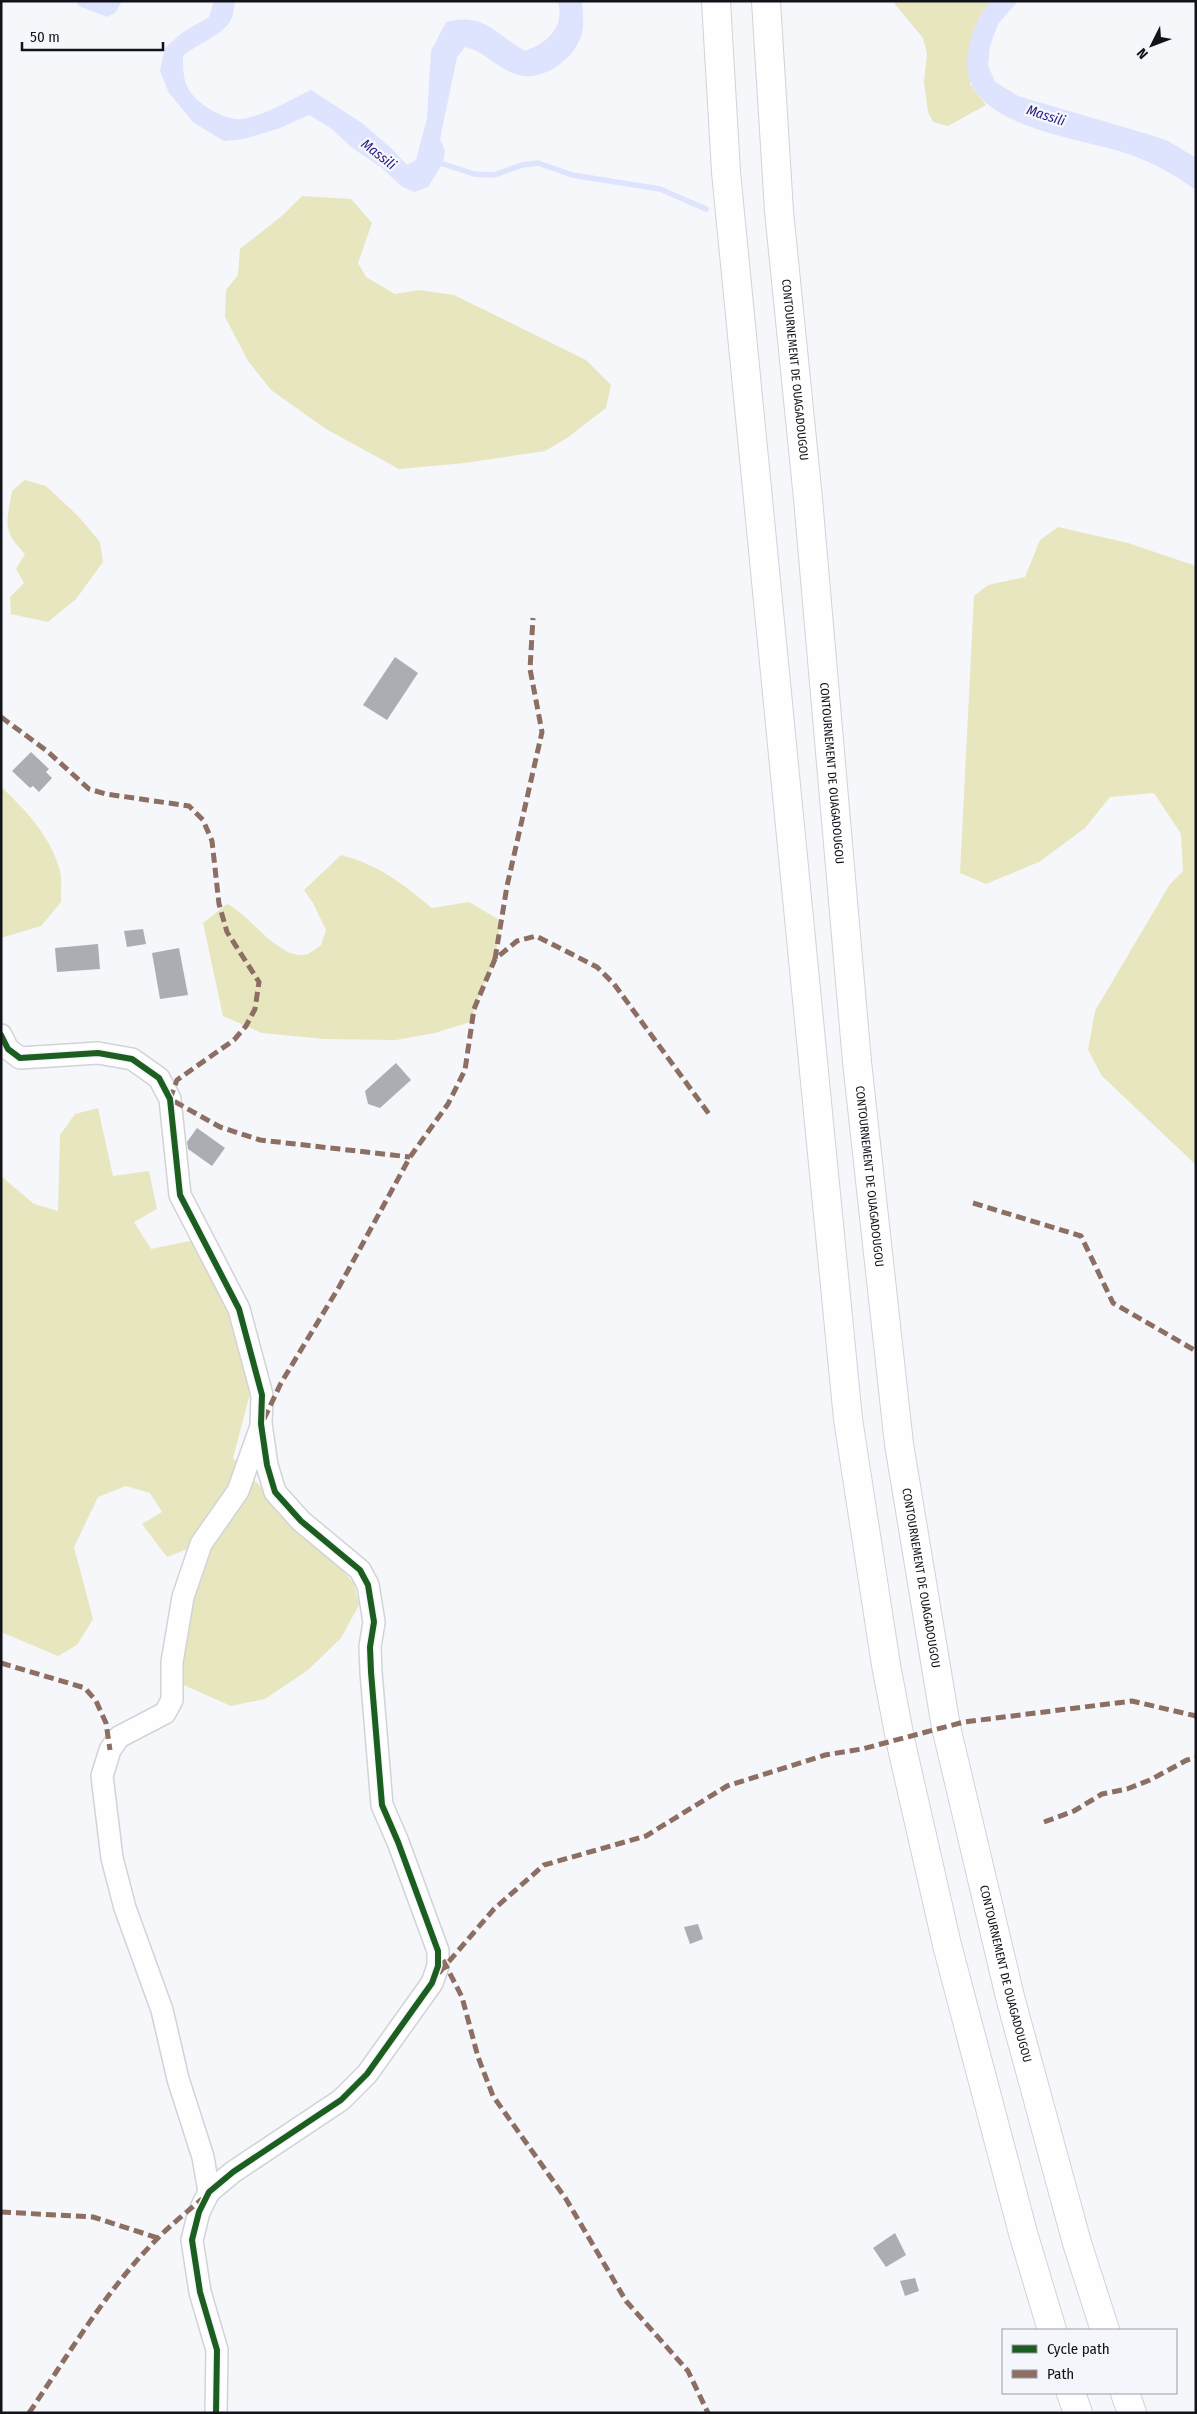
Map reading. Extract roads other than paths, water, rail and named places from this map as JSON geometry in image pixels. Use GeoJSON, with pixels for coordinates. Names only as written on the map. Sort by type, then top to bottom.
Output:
{"type":"FeatureCollection","features":[{"type":"Feature","properties":{"kind":"highway"},"geometry":{"type":"LineString","coordinates":[[716,1],[726,172],[848,1419],[884,1655],[900,1739],[948,1945],[1023,2233],[1052,2329]]}},
{"type":"Feature","properties":{"kind":"highway","name":"CONTOURNEMENT DE OUAGADOUGOU"},"geometry":{"type":"LineString","coordinates":[[766,1],[779,211],[808,499],[857,1062],[899,1444],[946,1727],[1010,1997],[1076,2243],[1105,2329]]}},
{"type":"Feature","properties":{"kind":"highway"},"geometry":{"type":"LineString","coordinates":[[1072,2394],[1078,2413]]}},
{"type":"Feature","properties":{"kind":"highway"},"geometry":{"type":"LineString","coordinates":[[1125,2394],[1132,2413]]}},
{"type":"Feature","properties":{"kind":"street"},"geometry":{"type":"LineString","coordinates":[[1,1035],[8,1049],[20,1058],[98,1053],[132,1059],[159,1078],[170,1099],[180,1195],[204,1238],[238,1309],[262,1395],[261,1424],[266,1465],[275,1492],[301,1521],[360,1570],[368,1585],[374,1622],[370,1647],[371,1672],[382,1805],[398,1842],[438,1951],[438,1966],[432,1983],[367,2074],[341,2100],[233,2172],[209,2192],[199,2212],[192,2240],[200,2292],[217,2350],[216,2413]]}},
{"type":"Feature","properties":{"kind":"street"},"geometry":{"type":"LineString","coordinates":[[209,2192],[203,2157],[178,2079],[162,2010],[124,1908],[112,1858],[102,1776],[110,1750],[119,1737],[165,1713],[172,1700],[172,1662],[183,1597],[201,1544],[238,1491],[261,1424]]}},
{"type":"Feature","properties":{"kind":"water"},"geometry":{"type":"Polygon","coordinates":[[[75,1],[122,1],[115,13],[107,17],[79,6],[75,1]]]}},
{"type":"Feature","properties":{"kind":"water","name":"Massili"},"geometry":{"type":"Polygon","coordinates":[[[214,1],[235,1],[233,15],[229,23],[218,34],[183,56],[183,71],[186,85],[195,98],[214,112],[229,118],[242,119],[268,111],[311,90],[362,123],[407,165],[416,160],[427,118],[431,51],[446,22],[471,20],[480,22],[489,26],[525,51],[541,43],[553,33],[559,19],[558,1],[582,1],[583,25],[580,39],[570,55],[554,68],[534,76],[515,74],[478,52],[465,47],[457,57],[440,139],[445,151],[443,163],[428,187],[415,192],[402,187],[382,168],[351,147],[332,129],[309,115],[280,128],[244,139],[224,141],[194,123],[169,93],[160,71],[165,48],[183,32],[209,17],[214,1]]]}},
{"type":"Feature","properties":{"kind":"water","name":"Massili"},"geometry":{"type":"Polygon","coordinates":[[[990,1],[1018,1],[998,24],[990,46],[988,65],[995,82],[1018,96],[1168,141],[1196,158],[1196,190],[1162,168],[1135,156],[1023,124],[999,112],[980,97],[969,77],[968,53],[976,26],[990,1]]]}},
{"type":"Feature","properties":{"kind":"waterway"},"geometry":{"type":"LineString","coordinates":[[437,162],[474,174],[494,175],[522,165],[538,163],[572,175],[660,189],[706,209]]}}]}
